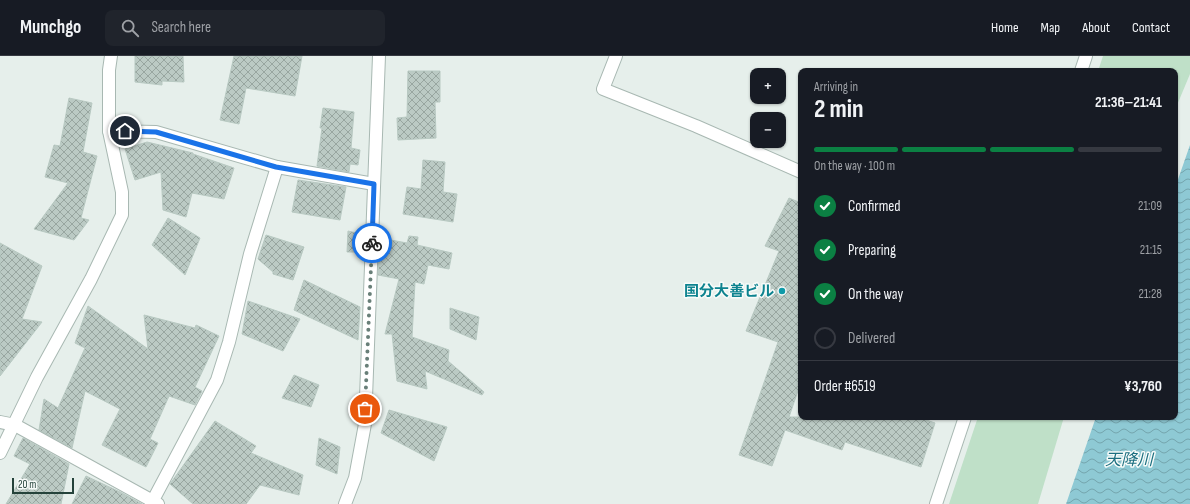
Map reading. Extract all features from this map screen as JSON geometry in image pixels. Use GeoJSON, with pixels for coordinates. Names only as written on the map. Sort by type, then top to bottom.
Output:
{"type":"FeatureCollection","features":[{"type":"Feature","properties":{"kind":"street"},"geometry":{"type":"LineString","coordinates":[[0,453],[15,426],[37,377],[90,279],[122,215],[122,192],[109,131],[109,70],[112,56]]}},
{"type":"Feature","properties":{"kind":"street"},"geometry":{"type":"LineString","coordinates":[[345,504],[355,478],[364,424],[379,56]]}},
{"type":"Feature","properties":{"kind":"street"},"geometry":{"type":"LineString","coordinates":[[616,56],[603,89],[696,126],[798,171]]}},
{"type":"Feature","properties":{"kind":"street"},"geometry":{"type":"LineString","coordinates":[[1082,68],[1086,56]]}},
{"type":"Feature","properties":{"kind":"street"},"geometry":{"type":"LineString","coordinates":[[109,131],[156,132],[276,167],[374,184]]}},
{"type":"Feature","properties":{"kind":"street"},"geometry":{"type":"LineString","coordinates":[[0,422],[15,426],[154,503],[217,380],[229,342],[250,254],[276,167]]}},
{"type":"Feature","properties":{"kind":"street"},"geometry":{"type":"LineString","coordinates":[[936,504],[964,420]]}},
{"type":"Feature","properties":{"kind":"green space"},"geometry":{"type":"Polygon","coordinates":[[[1103,56],[1190,56],[1190,74],[1178,103],[1178,68],[1099,68],[1103,56]]]}},
{"type":"Feature","properties":{"kind":"green space"},"geometry":{"type":"Polygon","coordinates":[[[977,420],[1063,420],[1038,504],[949,504],[977,420]]]}},
{"type":"Feature","properties":{"kind":"water","name":"天降川"},"geometry":{"type":"Polygon","coordinates":[[[1190,145],[1190,504],[1066,504],[1095,420],[1178,420],[1178,179],[1190,145]]]}},
{"type":"Feature","properties":{"kind":"building"},"geometry":{"type":"Polygon","coordinates":[[[135,56],[183,56],[184,82],[162,81],[162,85],[135,82],[135,56]]]}},
{"type":"Feature","properties":{"kind":"building"},"geometry":{"type":"Polygon","coordinates":[[[234,56],[302,56],[295,96],[246,88],[239,124],[220,120],[234,56]]]}},
{"type":"Feature","properties":{"kind":"building"},"geometry":{"type":"Polygon","coordinates":[[[408,71],[440,71],[440,102],[435,102],[436,138],[398,140],[397,118],[407,117],[408,71]]]}},
{"type":"Feature","properties":{"kind":"building"},"geometry":{"type":"Polygon","coordinates":[[[69,98],[92,103],[83,152],[97,156],[81,218],[89,220],[74,240],[34,229],[68,183],[45,177],[54,145],[60,146],[69,98]]]}},
{"type":"Feature","properties":{"kind":"building"},"geometry":{"type":"Polygon","coordinates":[[[323,108],[354,112],[351,148],[360,150],[358,165],[350,164],[349,172],[317,166],[323,108]]]}},
{"type":"Feature","properties":{"kind":"building"},"geometry":{"type":"Polygon","coordinates":[[[147,142],[193,153],[234,168],[224,199],[192,193],[186,217],[163,210],[161,172],[135,180],[125,149],[147,142]]]}},
{"type":"Feature","properties":{"kind":"building"},"geometry":{"type":"Polygon","coordinates":[[[423,160],[445,162],[443,192],[457,194],[453,222],[403,214],[407,187],[421,189],[423,160]]]}},
{"type":"Feature","properties":{"kind":"building"},"geometry":{"type":"Polygon","coordinates":[[[298,180],[346,187],[340,220],[292,212],[298,180]]]}},
{"type":"Feature","properties":{"kind":"building"},"geometry":{"type":"Polygon","coordinates":[[[789,198],[798,202],[798,391],[789,417],[798,417],[798,420],[926,420],[935,423],[921,467],[845,442],[842,450],[785,430],[772,466],[739,455],[778,342],[746,331],[779,251],[765,246],[789,198]]]}},
{"type":"Feature","properties":{"kind":"building"},"geometry":{"type":"Polygon","coordinates":[[[168,218],[200,238],[185,275],[152,245],[168,218]]]}},
{"type":"Feature","properties":{"kind":"building"},"geometry":{"type":"Polygon","coordinates":[[[348,231],[365,235],[364,252],[347,252],[348,231]]]}},
{"type":"Feature","properties":{"kind":"building"},"geometry":{"type":"Polygon","coordinates":[[[266,235],[304,247],[293,280],[273,274],[273,272],[258,259],[266,235]]]}},
{"type":"Feature","properties":{"kind":"building"},"geometry":{"type":"Polygon","coordinates":[[[409,236],[418,237],[417,245],[452,253],[449,269],[428,265],[424,284],[415,282],[412,337],[449,350],[448,361],[484,392],[482,395],[425,371],[427,389],[397,381],[392,334],[385,334],[399,279],[378,275],[380,238],[407,243],[409,236]]]}},
{"type":"Feature","properties":{"kind":"building"},"geometry":{"type":"Polygon","coordinates":[[[0,243],[42,266],[22,319],[42,322],[0,376],[0,243]]]}},
{"type":"Feature","properties":{"kind":"building"},"geometry":{"type":"Polygon","coordinates":[[[304,280],[360,307],[358,340],[294,310],[304,280]]]}},
{"type":"Feature","properties":{"kind":"building"},"geometry":{"type":"Polygon","coordinates":[[[248,301],[300,319],[283,351],[242,334],[248,301]]]}},
{"type":"Feature","properties":{"kind":"building"},"geometry":{"type":"Polygon","coordinates":[[[88,306],[148,349],[144,315],[195,328],[196,325],[219,336],[195,387],[202,391],[195,405],[169,396],[150,439],[158,443],[146,467],[102,445],[120,409],[85,391],[72,448],[39,430],[44,399],[58,408],[85,348],[75,343],[88,306]]]}},
{"type":"Feature","properties":{"kind":"building"},"geometry":{"type":"Polygon","coordinates":[[[450,308],[479,317],[476,340],[450,329],[450,308]]]}},
{"type":"Feature","properties":{"kind":"building"},"geometry":{"type":"Polygon","coordinates":[[[294,375],[319,385],[311,407],[282,398],[294,375]]]}},
{"type":"Feature","properties":{"kind":"building"},"geometry":{"type":"Polygon","coordinates":[[[389,410],[447,427],[434,461],[381,433],[389,410]]]}},
{"type":"Feature","properties":{"kind":"building"},"geometry":{"type":"Polygon","coordinates":[[[215,421],[256,446],[251,453],[303,475],[299,495],[260,485],[246,504],[193,504],[170,484],[215,421]]]}},
{"type":"Feature","properties":{"kind":"building"},"geometry":{"type":"Polygon","coordinates":[[[23,438],[69,464],[61,504],[6,504],[30,464],[14,456],[23,438]]]}},
{"type":"Feature","properties":{"kind":"building"},"geometry":{"type":"Polygon","coordinates":[[[319,438],[340,447],[337,474],[316,465],[319,438]]]}},
{"type":"Feature","properties":{"kind":"building"},"geometry":{"type":"Polygon","coordinates":[[[86,476],[120,492],[142,504],[72,504],[86,476]]]}},
{"type":"Feature","properties":{"kind":"way so far"},"geometry":{"type":"LineString","coordinates":[[365,409],[372,243]]}},
{"type":"Feature","properties":{"kind":"place","name":"国分大善ビル"},"geometry":{"type":"Point","coordinates":[782,291]}},
{"type":"Feature","properties":{"kind":"route"},"geometry":{"type":"LineString","coordinates":[[125,131],[156,132],[276,167],[374,184],[372,243]]}}]}
